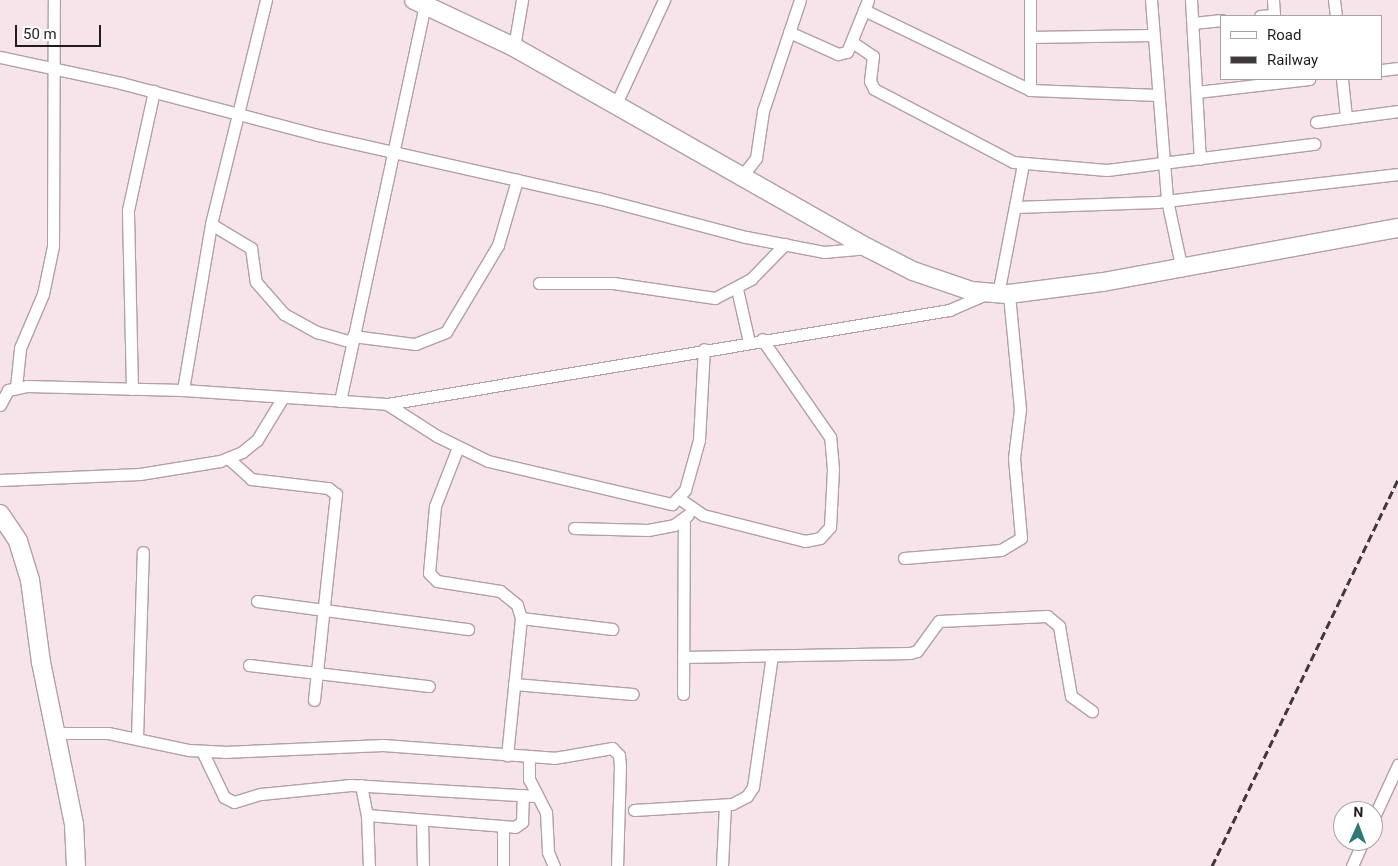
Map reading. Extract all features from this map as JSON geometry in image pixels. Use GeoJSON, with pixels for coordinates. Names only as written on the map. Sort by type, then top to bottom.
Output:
{"type":"FeatureCollection","features":[{"type":"Feature","properties":{"kind":"main road"},"geometry":{"type":"LineString","coordinates":[[419,2],[514,47],[868,248],[948,284],[998,294],[1182,270],[1398,228]]}},
{"type":"Feature","properties":{"kind":"main road"},"geometry":{"type":"LineString","coordinates":[[2,519],[18,541],[28,572],[55,733],[74,824],[76,866]]}},
{"type":"Feature","properties":{"kind":"street"},"geometry":{"type":"LineString","coordinates":[[16,387],[20,348],[43,294],[52,246],[54,0]]}},
{"type":"Feature","properties":{"kind":"street"},"geometry":{"type":"LineString","coordinates":[[183,390],[211,224],[236,110],[266,0]]}},
{"type":"Feature","properties":{"kind":"street"},"geometry":{"type":"LineString","coordinates":[[514,47],[522,0]]}},
{"type":"Feature","properties":{"kind":"street"},"geometry":{"type":"LineString","coordinates":[[615,106],[664,0]]}},
{"type":"Feature","properties":{"kind":"street"},"geometry":{"type":"LineString","coordinates":[[742,176],[756,158],[763,111],[800,0]]}},
{"type":"Feature","properties":{"kind":"street"},"geometry":{"type":"LineString","coordinates":[[1030,0],[1030,90]]}},
{"type":"Feature","properties":{"kind":"street"},"geometry":{"type":"LineString","coordinates":[[1151,0],[1166,200],[1182,270]]}},
{"type":"Feature","properties":{"kind":"street"},"geometry":{"type":"LineString","coordinates":[[1191,0],[1200,159]]}},
{"type":"Feature","properties":{"kind":"street"},"geometry":{"type":"LineString","coordinates":[[1273,0],[1274,15]]}},
{"type":"Feature","properties":{"kind":"street"},"geometry":{"type":"LineString","coordinates":[[1334,0],[1336,15]]}},
{"type":"Feature","properties":{"kind":"street"},"geometry":{"type":"LineString","coordinates":[[340,401],[391,152],[419,2]]}},
{"type":"Feature","properties":{"kind":"street"},"geometry":{"type":"LineString","coordinates":[[789,32],[838,54],[847,52],[866,5],[1030,90],[1158,95]]}},
{"type":"Feature","properties":{"kind":"street"},"geometry":{"type":"LineString","coordinates":[[1193,23],[1220,20]]}},
{"type":"Feature","properties":{"kind":"street"},"geometry":{"type":"LineString","coordinates":[[1030,37],[1154,35]]}},
{"type":"Feature","properties":{"kind":"street"},"geometry":{"type":"LineString","coordinates":[[852,42],[873,56],[870,81],[874,89],[996,156],[1023,164],[1107,170],[1162,161],[1200,159],[1314,144]]}},
{"type":"Feature","properties":{"kind":"street"},"geometry":{"type":"LineString","coordinates":[[0,57],[53,66],[236,110],[318,135],[785,244],[824,252],[868,248]]}},
{"type":"Feature","properties":{"kind":"street"},"geometry":{"type":"LineString","coordinates":[[1383,70],[1398,68]]}},
{"type":"Feature","properties":{"kind":"street"},"geometry":{"type":"LineString","coordinates":[[1197,92],[1279,80]]}},
{"type":"Feature","properties":{"kind":"street"},"geometry":{"type":"LineString","coordinates":[[1342,80],[1346,118]]}},
{"type":"Feature","properties":{"kind":"street"},"geometry":{"type":"LineString","coordinates":[[132,389],[128,210],[154,91]]}},
{"type":"Feature","properties":{"kind":"street"},"geometry":{"type":"LineString","coordinates":[[1316,122],[1398,111]]}},
{"type":"Feature","properties":{"kind":"street"},"geometry":{"type":"LineString","coordinates":[[904,558],[1001,550],[1018,543],[1020,538],[1014,458],[1020,409],[998,294],[1023,164]]}},
{"type":"Feature","properties":{"kind":"street"},"geometry":{"type":"LineString","coordinates":[[1015,207],[1071,208],[1166,200],[1398,174]]}},
{"type":"Feature","properties":{"kind":"street"},"geometry":{"type":"LineString","coordinates":[[211,224],[251,248],[256,282],[284,314],[317,332],[352,339],[415,344],[446,332],[498,245],[517,180]]}},
{"type":"Feature","properties":{"kind":"street"},"geometry":{"type":"LineString","coordinates":[[539,283],[613,283],[706,299],[738,289],[785,244]]}},
{"type":"Feature","properties":{"kind":"street"},"geometry":{"type":"LineString","coordinates":[[738,289],[749,342]]}},
{"type":"Feature","properties":{"kind":"street"},"geometry":{"type":"LineString","coordinates":[[0,405],[8,390],[16,387],[183,390],[387,404],[762,339],[949,310],[998,294]]}},
{"type":"Feature","properties":{"kind":"street"},"geometry":{"type":"LineString","coordinates":[[680,499],[693,509],[725,522],[805,541],[820,538],[830,527],[833,469],[830,437],[762,339]]}},
{"type":"Feature","properties":{"kind":"street"},"geometry":{"type":"LineString","coordinates":[[387,404],[458,447],[501,465],[662,504],[672,504],[680,499],[699,440],[704,349]]}},
{"type":"Feature","properties":{"kind":"street"},"geometry":{"type":"LineString","coordinates":[[0,480],[140,474],[228,458],[257,440],[283,396]]}},
{"type":"Feature","properties":{"kind":"street"},"geometry":{"type":"LineString","coordinates":[[458,447],[435,506],[430,578],[504,593],[517,605],[521,618],[507,755]]}},
{"type":"Feature","properties":{"kind":"street"},"geometry":{"type":"LineString","coordinates":[[228,458],[251,479],[328,488],[336,494],[314,700]]}},
{"type":"Feature","properties":{"kind":"street"},"geometry":{"type":"LineString","coordinates":[[574,528],[648,530],[674,525],[693,509]]}},
{"type":"Feature","properties":{"kind":"street"},"geometry":{"type":"LineString","coordinates":[[682,694],[684,518]]}},
{"type":"Feature","properties":{"kind":"street"},"geometry":{"type":"LineString","coordinates":[[136,738],[143,552]]}},
{"type":"Feature","properties":{"kind":"street"},"geometry":{"type":"LineString","coordinates":[[257,601],[468,629]]}},
{"type":"Feature","properties":{"kind":"street"},"geometry":{"type":"LineString","coordinates":[[683,657],[910,653],[917,651],[939,622],[1046,616],[1059,626],[1071,696],[1092,711]]}},
{"type":"Feature","properties":{"kind":"street"},"geometry":{"type":"LineString","coordinates":[[521,618],[612,629]]}},
{"type":"Feature","properties":{"kind":"street"},"geometry":{"type":"LineString","coordinates":[[634,810],[725,805],[740,802],[753,787],[772,655]]}},
{"type":"Feature","properties":{"kind":"street"},"geometry":{"type":"LineString","coordinates":[[249,665],[429,686]]}},
{"type":"Feature","properties":{"kind":"street"},"geometry":{"type":"LineString","coordinates":[[514,684],[633,694]]}},
{"type":"Feature","properties":{"kind":"street"},"geometry":{"type":"LineString","coordinates":[[55,733],[108,733],[202,751],[361,745],[554,758],[606,747],[617,750],[617,866]]}},
{"type":"Feature","properties":{"kind":"street"},"geometry":{"type":"LineString","coordinates":[[202,751],[224,797],[234,802],[261,794],[362,785],[535,796]]}},
{"type":"Feature","properties":{"kind":"street"},"geometry":{"type":"LineString","coordinates":[[529,757],[528,779],[535,796],[546,812],[548,852],[554,866]]}},
{"type":"Feature","properties":{"kind":"street"},"geometry":{"type":"LineString","coordinates":[[1382,801],[1398,765]]}},
{"type":"Feature","properties":{"kind":"street"},"geometry":{"type":"LineString","coordinates":[[362,785],[367,815],[368,866]]}},
{"type":"Feature","properties":{"kind":"street"},"geometry":{"type":"LineString","coordinates":[[367,815],[503,827],[522,822],[523,795]]}},
{"type":"Feature","properties":{"kind":"street"},"geometry":{"type":"LineString","coordinates":[[722,866],[725,805]]}},
{"type":"Feature","properties":{"kind":"street"},"geometry":{"type":"LineString","coordinates":[[422,820],[423,866]]}},
{"type":"Feature","properties":{"kind":"street"},"geometry":{"type":"LineString","coordinates":[[503,827],[503,866]]}},
{"type":"Feature","properties":{"kind":"street"},"geometry":{"type":"LineString","coordinates":[[1352,866],[1359,851]]}},
{"type":"Feature","properties":{"kind":"railway"},"geometry":{"type":"LineString","coordinates":[[1212,866],[1398,479]]}}]}
